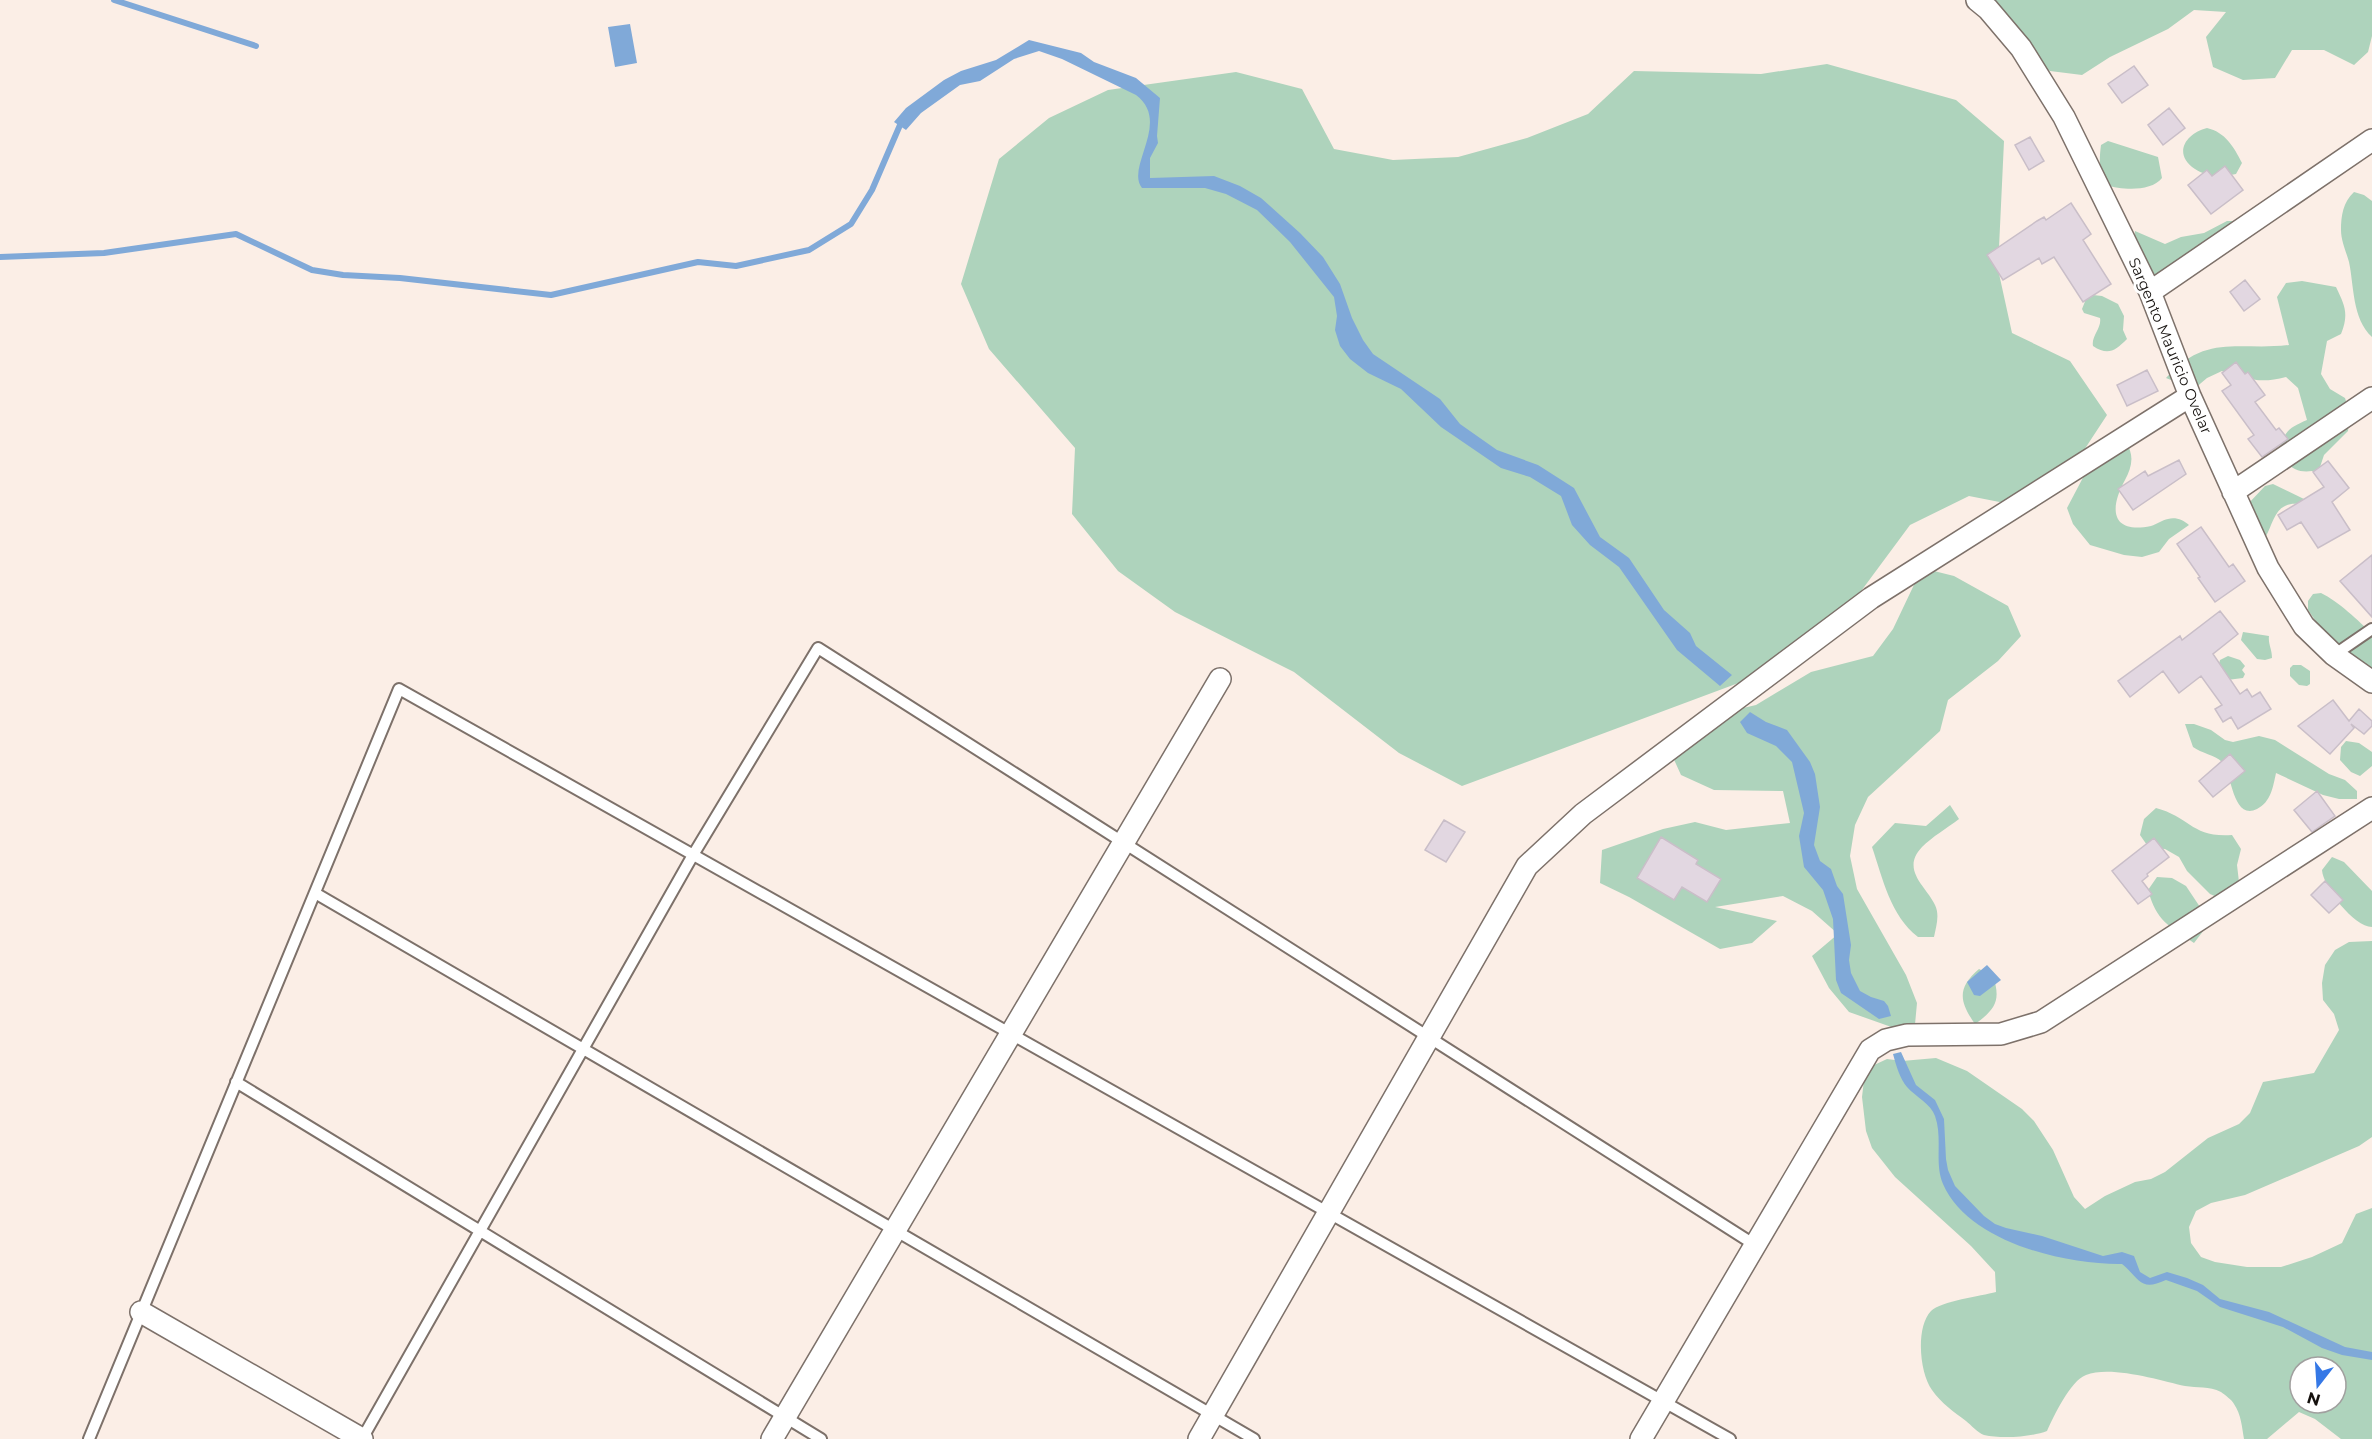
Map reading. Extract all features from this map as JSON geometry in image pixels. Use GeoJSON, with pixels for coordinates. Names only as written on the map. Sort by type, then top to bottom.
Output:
{"type":"FeatureCollection","features":[{"type":"Feature","properties":{"kind":"street","name":"Sargento Mauricio Ovelar"},"geometry":{"type":"LineString","coordinates":[[1977,0],[1988,9],[2021,48],[2064,117],[2150,292],[2190,396],[2268,568],[2304,626],[2334,655],[2372,682]]}},
{"type":"Feature","properties":{"kind":"street"},"geometry":{"type":"LineString","coordinates":[[2150,292],[2372,140]]}},
{"type":"Feature","properties":{"kind":"street"},"geometry":{"type":"LineString","coordinates":[[1199,1439],[1527,866],[1583,814],[1871,597],[2190,396]]}},
{"type":"Feature","properties":{"kind":"street"},"geometry":{"type":"LineString","coordinates":[[2233,492],[2372,398]]}},
{"type":"Feature","properties":{"kind":"street"},"geometry":{"type":"LineString","coordinates":[[772,1439],[1220,680]]}},
{"type":"Feature","properties":{"kind":"street"},"geometry":{"type":"LineString","coordinates":[[1641,1439],[1870,1050],[1886,1040],[1907,1035],[2001,1034],[2041,1022],[2372,808]]}},
{"type":"Feature","properties":{"kind":"street"},"geometry":{"type":"LineString","coordinates":[[141,1312],[362,1439]]}},
{"type":"Feature","properties":{"kind":"lane"},"geometry":{"type":"LineString","coordinates":[[2334,655],[2372,628]]}},
{"type":"Feature","properties":{"kind":"lane"},"geometry":{"type":"LineString","coordinates":[[362,1439],[693,855],[818,648],[1755,1245]]}},
{"type":"Feature","properties":{"kind":"lane"},"geometry":{"type":"LineString","coordinates":[[89,1439],[399,689],[1730,1439]]}},
{"type":"Feature","properties":{"kind":"lane"},"geometry":{"type":"LineString","coordinates":[[315,892],[1254,1439]]}},
{"type":"Feature","properties":{"kind":"lane"},"geometry":{"type":"LineString","coordinates":[[236,1082],[821,1439]]}},
{"type":"Feature","properties":{"kind":"green space"},"geometry":{"type":"Polygon","coordinates":[[[1968,0],[2372,0],[2372,36],[2368,52],[2354,65],[2324,50],[2292,50],[2275,78],[2243,80],[2213,67],[2206,37],[2226,12],[2194,10],[2168,29],[2110,57],[2082,75],[2050,71],[2022,54],[1968,0]]]}},
{"type":"Feature","properties":{"kind":"green space"},"geometry":{"type":"Polygon","coordinates":[[[1827,64],[1956,100],[2004,141],[1998,269],[2012,333],[2070,361],[2107,415],[2069,473],[2035,509],[1969,496],[1910,525],[1830,633],[1776,669],[1462,786],[1399,753],[1294,672],[1175,612],[1118,571],[1072,514],[1075,448],[989,349],[961,284],[999,159],[1049,118],[1108,90],[1236,72],[1302,89],[1334,149],[1393,160],[1458,157],[1527,138],[1588,114],[1634,71],[1761,74],[1827,64]]]}},
{"type":"Feature","properties":{"kind":"green space"},"geometry":{"type":"Polygon","coordinates":[[[2207,128],[2219,133],[2236,151],[2242,163],[2236,174],[2220,176],[2200,172],[2184,157],[2184,145],[2188,139],[2193,134],[2207,128]]]}},
{"type":"Feature","properties":{"kind":"green space"},"geometry":{"type":"Polygon","coordinates":[[[2108,141],[2158,157],[2162,178],[2151,186],[2136,189],[2106,185],[2101,170],[2100,156],[2101,145],[2108,141]]]}},
{"type":"Feature","properties":{"kind":"green space"},"geometry":{"type":"Polygon","coordinates":[[[2354,192],[2372,201],[2372,337],[2365,330],[2357,311],[2349,262],[2341,234],[2343,210],[2347,200],[2354,192]]]}},
{"type":"Feature","properties":{"kind":"green space"},"geometry":{"type":"Polygon","coordinates":[[[2227,221],[2235,221],[2165,284],[2144,272],[2144,255],[2134,240],[2135,231],[2165,244],[2181,237],[2204,233],[2227,221]]]}},
{"type":"Feature","properties":{"kind":"green space"},"geometry":{"type":"Polygon","coordinates":[[[2302,281],[2336,287],[2342,300],[2345,310],[2343,327],[2341,334],[2327,341],[2321,374],[2330,389],[2345,398],[2350,414],[2348,431],[2324,455],[2319,470],[2306,471],[2296,470],[2279,455],[2287,432],[2307,420],[2298,388],[2286,377],[2254,380],[2222,371],[2207,378],[2194,389],[2166,378],[2181,364],[2209,349],[2289,345],[2277,297],[2286,283],[2302,281]]]}},
{"type":"Feature","properties":{"kind":"green space"},"geometry":{"type":"Polygon","coordinates":[[[2093,295],[2102,296],[2118,304],[2124,316],[2123,330],[2127,339],[2111,351],[2103,351],[2093,346],[2100,318],[2084,313],[2082,309],[2086,299],[2093,295]]]}},
{"type":"Feature","properties":{"kind":"green space"},"geometry":{"type":"Polygon","coordinates":[[[2125,442],[2130,451],[2131,461],[2117,501],[2117,517],[2121,523],[2138,528],[2174,518],[2189,525],[2169,539],[2159,552],[2142,557],[2124,555],[2090,545],[2073,524],[2067,508],[2087,470],[2125,442]]]}},
{"type":"Feature","properties":{"kind":"green space"},"geometry":{"type":"Polygon","coordinates":[[[2273,484],[2304,499],[2299,504],[2290,504],[2279,510],[2263,541],[2248,504],[2265,486],[2273,484]]]}},
{"type":"Feature","properties":{"kind":"green space"},"geometry":{"type":"Polygon","coordinates":[[[1922,568],[1954,576],[2008,606],[2021,636],[1998,661],[1948,700],[1940,731],[1868,797],[1855,825],[1850,856],[1857,889],[1906,975],[1917,1003],[1914,1035],[1849,1012],[1829,988],[1812,956],[1838,934],[1812,911],[1783,896],[1715,907],[1777,921],[1752,943],[1720,949],[1600,883],[1602,850],[1663,829],[1695,822],[1726,830],[1790,823],[1783,791],[1714,790],[1681,775],[1666,742],[1692,720],[1756,705],[1811,672],[1873,656],[1893,629],[1922,568]]]}},
{"type":"Feature","properties":{"kind":"green space"},"geometry":{"type":"Polygon","coordinates":[[[2321,593],[2355,617],[2372,634],[2372,671],[2340,656],[2308,610],[2308,601],[2313,594],[2321,593]]]}},
{"type":"Feature","properties":{"kind":"green space"},"geometry":{"type":"Polygon","coordinates":[[[2243,632],[2269,636],[2272,658],[2257,659],[2241,640],[2243,632]]]}},
{"type":"Feature","properties":{"kind":"green space"},"geometry":{"type":"Polygon","coordinates":[[[2228,656],[2240,660],[2245,666],[2242,670],[2245,674],[2243,678],[2227,680],[2218,668],[2220,660],[2228,656]]]}},
{"type":"Feature","properties":{"kind":"green space"},"geometry":{"type":"Polygon","coordinates":[[[2293,665],[2301,665],[2310,671],[2310,684],[2299,685],[2290,676],[2290,668],[2293,665]]]}},
{"type":"Feature","properties":{"kind":"green space"},"geometry":{"type":"Polygon","coordinates":[[[2185,724],[2194,724],[2211,730],[2225,740],[2233,742],[2259,736],[2275,740],[2329,774],[2345,780],[2357,791],[2357,799],[2339,799],[2323,795],[2276,773],[2271,794],[2262,806],[2249,811],[2242,808],[2222,762],[2193,747],[2185,724]]]}},
{"type":"Feature","properties":{"kind":"green space"},"geometry":{"type":"Polygon","coordinates":[[[2346,741],[2359,743],[2372,752],[2372,766],[2360,776],[2351,772],[2340,760],[2341,747],[2346,741]]]}},
{"type":"Feature","properties":{"kind":"green space"},"geometry":{"type":"Polygon","coordinates":[[[1950,805],[1959,819],[1922,847],[1914,863],[1917,878],[1935,905],[1937,913],[1934,937],[1918,937],[1908,928],[1894,907],[1872,847],[1895,823],[1926,826],[1950,805]]]}},
{"type":"Feature","properties":{"kind":"green space"},"geometry":{"type":"Polygon","coordinates":[[[2156,808],[2177,816],[2199,830],[2219,835],[2232,835],[2241,849],[2237,865],[2239,882],[2226,901],[2210,894],[2187,871],[2179,857],[2165,849],[2149,848],[2140,835],[2144,819],[2156,808]]]}},
{"type":"Feature","properties":{"kind":"green space"},"geometry":{"type":"Polygon","coordinates":[[[2332,857],[2344,862],[2372,891],[2372,927],[2365,925],[2349,913],[2328,886],[2322,870],[2332,857]]]}},
{"type":"Feature","properties":{"kind":"green space"},"geometry":{"type":"Polygon","coordinates":[[[2157,877],[2172,878],[2186,886],[2204,913],[2204,930],[2194,943],[2165,922],[2155,909],[2148,890],[2157,877]]]}},
{"type":"Feature","properties":{"kind":"green space"},"geometry":{"type":"Polygon","coordinates":[[[2372,941],[2372,1137],[2359,1146],[2245,1195],[2211,1203],[2196,1211],[2189,1227],[2191,1243],[2201,1257],[2215,1262],[2247,1267],[2281,1267],[2312,1257],[2342,1243],[2356,1214],[2372,1208],[2372,1439],[2341,1439],[2315,1419],[2306,1415],[2348,1415],[2348,1355],[2288,1355],[2288,1415],[2295,1415],[2267,1439],[2244,1439],[2236,1408],[2232,1401],[2221,1392],[2135,1374],[2108,1372],[2086,1375],[2074,1384],[2047,1431],[2033,1435],[2008,1437],[1984,1435],[1977,1431],[1932,1390],[1922,1362],[1921,1339],[1926,1319],[1936,1307],[1996,1292],[1995,1272],[1971,1246],[1895,1177],[1872,1148],[1866,1131],[1862,1097],[1864,1080],[1872,1066],[1887,1059],[1902,1061],[1936,1058],[1967,1071],[2022,1109],[2034,1121],[2053,1150],[2074,1197],[2085,1209],[2105,1196],[2135,1182],[2151,1179],[2165,1172],[2208,1138],[2239,1124],[2250,1113],[2263,1082],[2314,1073],[2339,1030],[2334,1014],[2323,1000],[2322,983],[2325,965],[2335,950],[2349,942],[2372,941]]]}},
{"type":"Feature","properties":{"kind":"green space"},"geometry":{"type":"Polygon","coordinates":[[[1979,969],[1993,976],[1997,992],[1992,1009],[1975,1024],[1963,1002],[1963,995],[1967,982],[1979,969]]]}},
{"type":"Feature","properties":{"kind":"water"},"geometry":{"type":"Polygon","coordinates":[[[630,24],[637,63],[615,67],[608,27],[630,24]]]}},
{"type":"Feature","properties":{"kind":"water"},"geometry":{"type":"Polygon","coordinates":[[[1029,40],[1081,53],[1094,62],[1136,78],[1160,98],[1158,143],[1150,158],[1150,178],[1214,176],[1240,186],[1261,198],[1323,257],[1340,284],[1352,318],[1373,354],[1440,399],[1460,424],[1497,450],[1538,465],[1574,488],[1600,537],[1629,558],[1664,610],[1690,633],[1696,646],[1732,675],[1720,686],[1677,650],[1619,567],[1590,545],[1572,525],[1561,496],[1530,477],[1501,468],[1441,427],[1401,389],[1368,373],[1350,359],[1340,346],[1335,330],[1337,316],[1334,297],[1290,242],[1257,210],[1226,194],[1205,188],[1142,188],[1138,179],[1139,168],[1149,131],[1150,118],[1146,106],[1136,95],[1062,59],[1039,51],[1014,59],[980,81],[960,85],[921,113],[906,130],[894,122],[906,108],[944,80],[961,71],[996,60],[1029,40]]]}},
{"type":"Feature","properties":{"kind":"water"},"geometry":{"type":"Polygon","coordinates":[[[1750,712],[1766,722],[1787,730],[1810,762],[1815,774],[1820,807],[1814,845],[1820,861],[1831,869],[1837,886],[1843,894],[1851,945],[1849,960],[1851,973],[1860,991],[1884,1001],[1891,1016],[1879,1019],[1841,993],[1836,980],[1833,919],[1823,890],[1804,867],[1799,836],[1804,813],[1792,762],[1776,746],[1747,733],[1740,722],[1750,712]]]}},
{"type":"Feature","properties":{"kind":"water"},"geometry":{"type":"Polygon","coordinates":[[[1987,965],[2001,980],[1980,996],[1974,995],[1967,982],[1987,965]]]}},
{"type":"Feature","properties":{"kind":"water"},"geometry":{"type":"Polygon","coordinates":[[[1901,1052],[1916,1085],[1935,1100],[1944,1119],[1946,1159],[1955,1186],[1995,1224],[2042,1236],[2103,1256],[2122,1252],[2134,1256],[2140,1272],[2150,1278],[2167,1272],[2187,1278],[2203,1285],[2220,1299],[2269,1312],[2345,1347],[2372,1352],[2372,1360],[2342,1355],[2322,1348],[2283,1327],[2220,1307],[2197,1291],[2166,1280],[2151,1285],[2145,1284],[2122,1264],[2074,1260],[2047,1254],[1996,1235],[1973,1221],[1956,1204],[1940,1176],[1935,1116],[1902,1080],[1893,1054],[1901,1052]]]}},
{"type":"Feature","properties":{"kind":"building"},"geometry":{"type":"Polygon","coordinates":[[[2134,66],[2148,85],[2122,103],[2108,84],[2134,66]]]}},
{"type":"Feature","properties":{"kind":"building"},"geometry":{"type":"Polygon","coordinates":[[[2169,108],[2185,128],[2163,145],[2148,125],[2169,108]]]}},
{"type":"Feature","properties":{"kind":"building"},"geometry":{"type":"Polygon","coordinates":[[[2030,137],[2044,161],[2029,170],[2015,145],[2030,137]]]}},
{"type":"Feature","properties":{"kind":"building"},"geometry":{"type":"Polygon","coordinates":[[[2225,166],[2243,190],[2211,214],[2188,185],[2207,170],[2212,176],[2225,166]]]}},
{"type":"Feature","properties":{"kind":"building"},"geometry":{"type":"Polygon","coordinates":[[[2071,203],[2091,234],[2083,240],[2111,284],[2083,302],[2054,257],[2042,264],[2039,258],[2003,280],[1987,255],[2037,221],[2044,217],[2046,220],[2071,203]]]}},
{"type":"Feature","properties":{"kind":"building"},"geometry":{"type":"Polygon","coordinates":[[[2245,280],[2260,299],[2244,311],[2230,292],[2245,280]]]}},
{"type":"Feature","properties":{"kind":"building"},"geometry":{"type":"Polygon","coordinates":[[[2236,362],[2245,374],[2248,372],[2265,395],[2255,402],[2276,430],[2279,428],[2288,439],[2262,457],[2248,439],[2254,435],[2222,391],[2231,385],[2222,373],[2236,362]]]}},
{"type":"Feature","properties":{"kind":"building"},"geometry":{"type":"Polygon","coordinates":[[[2147,370],[2158,391],[2127,406],[2117,385],[2147,370]]]}},
{"type":"Feature","properties":{"kind":"building"},"geometry":{"type":"Polygon","coordinates":[[[2179,460],[2186,474],[2133,510],[2118,489],[2145,471],[2148,476],[2179,460]]]}},
{"type":"Feature","properties":{"kind":"building"},"geometry":{"type":"Polygon","coordinates":[[[2328,461],[2349,488],[2332,502],[2350,530],[2318,548],[2301,522],[2287,530],[2278,515],[2324,487],[2313,472],[2328,461]]]}},
{"type":"Feature","properties":{"kind":"building"},"geometry":{"type":"Polygon","coordinates":[[[2201,527],[2229,567],[2233,564],[2245,581],[2215,602],[2177,544],[2201,527]]]}},
{"type":"Feature","properties":{"kind":"building"},"geometry":{"type":"Polygon","coordinates":[[[2372,555],[2372,617],[2340,581],[2372,555]]]}},
{"type":"Feature","properties":{"kind":"building"},"geometry":{"type":"Polygon","coordinates":[[[2220,611],[2238,634],[2213,654],[2240,694],[2247,689],[2252,697],[2260,692],[2271,709],[2238,729],[2231,717],[2223,722],[2215,709],[2222,705],[2201,676],[2179,693],[2163,671],[2130,697],[2118,681],[2180,636],[2182,640],[2220,611]]]}},
{"type":"Feature","properties":{"kind":"building"},"geometry":{"type":"Polygon","coordinates":[[[2333,700],[2349,721],[2359,709],[2372,721],[2372,726],[2364,734],[2351,724],[2354,728],[2330,754],[2298,726],[2333,700]]]}},
{"type":"Feature","properties":{"kind":"building"},"geometry":{"type":"Polygon","coordinates":[[[2230,754],[2245,771],[2213,797],[2199,781],[2230,754]]]}},
{"type":"Feature","properties":{"kind":"building"},"geometry":{"type":"Polygon","coordinates":[[[2317,791],[2335,816],[2312,832],[2294,810],[2317,791]]]}},
{"type":"Feature","properties":{"kind":"building"},"geometry":{"type":"Polygon","coordinates":[[[1444,820],[1465,832],[1446,862],[1425,850],[1444,820]]]}},
{"type":"Feature","properties":{"kind":"building"},"geometry":{"type":"Polygon","coordinates":[[[1661,837],[1698,860],[1696,864],[1721,879],[1707,902],[1682,887],[1674,900],[1637,878],[1661,837]]]}},
{"type":"Feature","properties":{"kind":"building"},"geometry":{"type":"Polygon","coordinates":[[[2154,838],[2169,857],[2147,874],[2148,876],[2142,881],[2152,894],[2138,904],[2112,871],[2154,838]]]}},
{"type":"Feature","properties":{"kind":"building"},"geometry":{"type":"Polygon","coordinates":[[[2325,881],[2343,900],[2329,913],[2311,895],[2325,881]]]}},
{"type":"Feature","properties":{"kind":"waterway"},"geometry":{"type":"LineString","coordinates":[[114,0],[256,46]]}},
{"type":"Feature","properties":{"kind":"waterway"},"geometry":{"type":"LineString","coordinates":[[0,257],[104,253],[236,234],[312,270],[551,295],[698,262],[736,266],[809,250],[851,224],[872,190],[900,125],[904,122]]}}]}
